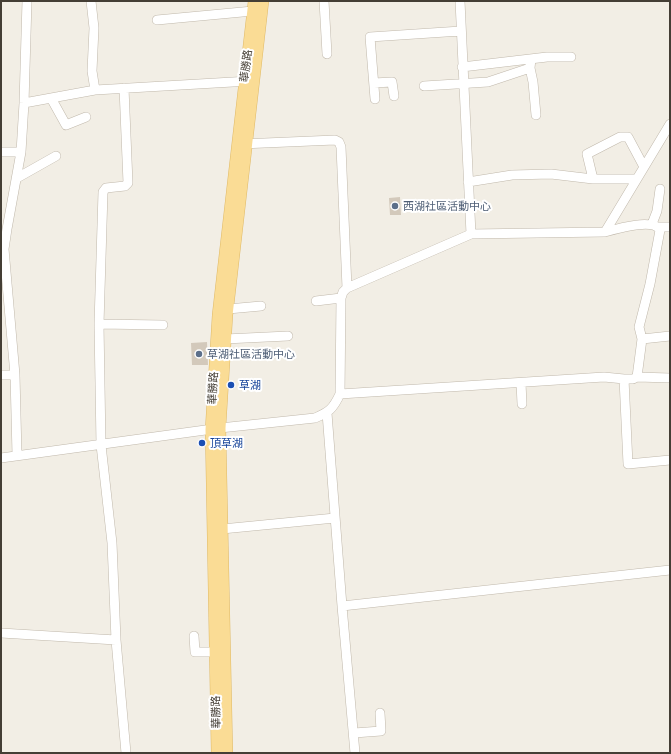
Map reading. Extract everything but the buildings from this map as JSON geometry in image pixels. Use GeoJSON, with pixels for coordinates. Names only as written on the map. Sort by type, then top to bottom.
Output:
{"type":"FeatureCollection","features":[{"type":"Feature","properties":{"kind":"main road","name":"華勝路"},"geometry":{"type":"LineString","coordinates":[[249,81],[263,1]]}},
{"type":"Feature","properties":{"kind":"main road","name":"華勝路"},"geometry":{"type":"LineString","coordinates":[[226,753],[222,529],[216,429],[249,81],[254,6]]}},
{"type":"Feature","properties":{"kind":"main road","name":"華勝路"},"geometry":{"type":"LineString","coordinates":[[217,753],[215,652],[218,315],[242,144]]}},
{"type":"Feature","properties":{"kind":"street"},"geometry":{"type":"LineString","coordinates":[[17,456],[15,375],[3,249],[21,152],[27,1]]}},
{"type":"Feature","properties":{"kind":"street"},"geometry":{"type":"LineString","coordinates":[[91,1],[94,28],[92,71],[95,90]]}},
{"type":"Feature","properties":{"kind":"street"},"geometry":{"type":"LineString","coordinates":[[324,1],[327,54]]}},
{"type":"Feature","properties":{"kind":"street"},"geometry":{"type":"LineString","coordinates":[[460,1],[471,234]]}},
{"type":"Feature","properties":{"kind":"street"},"geometry":{"type":"LineString","coordinates":[[157,20],[254,6]]}},
{"type":"Feature","properties":{"kind":"street"},"geometry":{"type":"LineString","coordinates":[[375,99],[370,37],[461,31]]}},
{"type":"Feature","properties":{"kind":"street"},"geometry":{"type":"LineString","coordinates":[[424,86],[463,85],[488,82],[547,57],[571,57]]}},
{"type":"Feature","properties":{"kind":"street"},"geometry":{"type":"LineString","coordinates":[[462,67],[530,64]]}},
{"type":"Feature","properties":{"kind":"street"},"geometry":{"type":"LineString","coordinates":[[530,64],[536,115]]}},
{"type":"Feature","properties":{"kind":"street"},"geometry":{"type":"LineString","coordinates":[[24,103],[95,90],[249,81]]}},
{"type":"Feature","properties":{"kind":"street"},"geometry":{"type":"LineString","coordinates":[[374,83],[392,82],[394,96]]}},
{"type":"Feature","properties":{"kind":"street"},"geometry":{"type":"LineString","coordinates":[[124,88],[128,183],[124,186],[106,188],[103,192],[99,324],[101,445],[112,543],[116,640],[126,753]]}},
{"type":"Feature","properties":{"kind":"street"},"geometry":{"type":"LineString","coordinates":[[51,98],[66,125],[86,118]]}},
{"type":"Feature","properties":{"kind":"street"},"geometry":{"type":"LineString","coordinates":[[605,232],[670,124]]}},
{"type":"Feature","properties":{"kind":"street"},"geometry":{"type":"LineString","coordinates":[[593,179],[586,154],[620,137],[628,137],[644,167]]}},
{"type":"Feature","properties":{"kind":"street"},"geometry":{"type":"LineString","coordinates":[[242,144],[335,140],[339,142],[341,147],[347,288]]}},
{"type":"Feature","properties":{"kind":"street"},"geometry":{"type":"LineString","coordinates":[[1,152],[21,152]]}},
{"type":"Feature","properties":{"kind":"street"},"geometry":{"type":"LineString","coordinates":[[16,178],[56,156]]}},
{"type":"Feature","properties":{"kind":"street"},"geometry":{"type":"LineString","coordinates":[[468,182],[512,175],[551,174],[593,179],[636,179]]}},
{"type":"Feature","properties":{"kind":"street"},"geometry":{"type":"LineString","coordinates":[[637,377],[642,340],[639,327],[650,284],[660,233],[655,226],[660,189]]}},
{"type":"Feature","properties":{"kind":"street"},"geometry":{"type":"LineString","coordinates":[[1,458],[216,429],[315,418],[327,413],[335,404],[340,394],[341,298],[343,292],[347,288],[471,234],[605,232],[631,226],[670,226]]}},
{"type":"Feature","properties":{"kind":"street"},"geometry":{"type":"LineString","coordinates":[[316,301],[341,298]]}},
{"type":"Feature","properties":{"kind":"street"},"geometry":{"type":"LineString","coordinates":[[228,309],[261,306]]}},
{"type":"Feature","properties":{"kind":"street"},"geometry":{"type":"LineString","coordinates":[[99,324],[163,325]]}},
{"type":"Feature","properties":{"kind":"street"},"geometry":{"type":"LineString","coordinates":[[225,340],[288,336]]}},
{"type":"Feature","properties":{"kind":"street"},"geometry":{"type":"LineString","coordinates":[[642,340],[670,336]]}},
{"type":"Feature","properties":{"kind":"street"},"geometry":{"type":"LineString","coordinates":[[1,375],[15,375]]}},
{"type":"Feature","properties":{"kind":"street"},"geometry":{"type":"LineString","coordinates":[[340,394],[604,378],[670,378]]}},
{"type":"Feature","properties":{"kind":"street"},"geometry":{"type":"LineString","coordinates":[[624,379],[628,464],[670,460]]}},
{"type":"Feature","properties":{"kind":"street"},"geometry":{"type":"LineString","coordinates":[[521,383],[522,404]]}},
{"type":"Feature","properties":{"kind":"street"},"geometry":{"type":"LineString","coordinates":[[327,413],[355,753]]}},
{"type":"Feature","properties":{"kind":"street"},"geometry":{"type":"LineString","coordinates":[[222,529],[335,518]]}},
{"type":"Feature","properties":{"kind":"street"},"geometry":{"type":"LineString","coordinates":[[342,606],[670,570]]}},
{"type":"Feature","properties":{"kind":"street"},"geometry":{"type":"LineString","coordinates":[[1,633],[116,640]]}},
{"type":"Feature","properties":{"kind":"street"},"geometry":{"type":"LineString","coordinates":[[194,636],[195,652],[215,652]]}},
{"type":"Feature","properties":{"kind":"street"},"geometry":{"type":"LineString","coordinates":[[354,733],[381,731],[380,714]]}},
{"type":"Feature","properties":{"kind":"place","name":"西湖社區活動中心"},"geometry":{"type":"Point","coordinates":[395,206]}},
{"type":"Feature","properties":{"kind":"place","name":"草湖社區活動中心"},"geometry":{"type":"Point","coordinates":[199,354]}},
{"type":"Feature","properties":{"kind":"place","name":"草湖"},"geometry":{"type":"Point","coordinates":[231,385]}},
{"type":"Feature","properties":{"kind":"place","name":"頂草湖"},"geometry":{"type":"Point","coordinates":[202,443]}}]}
